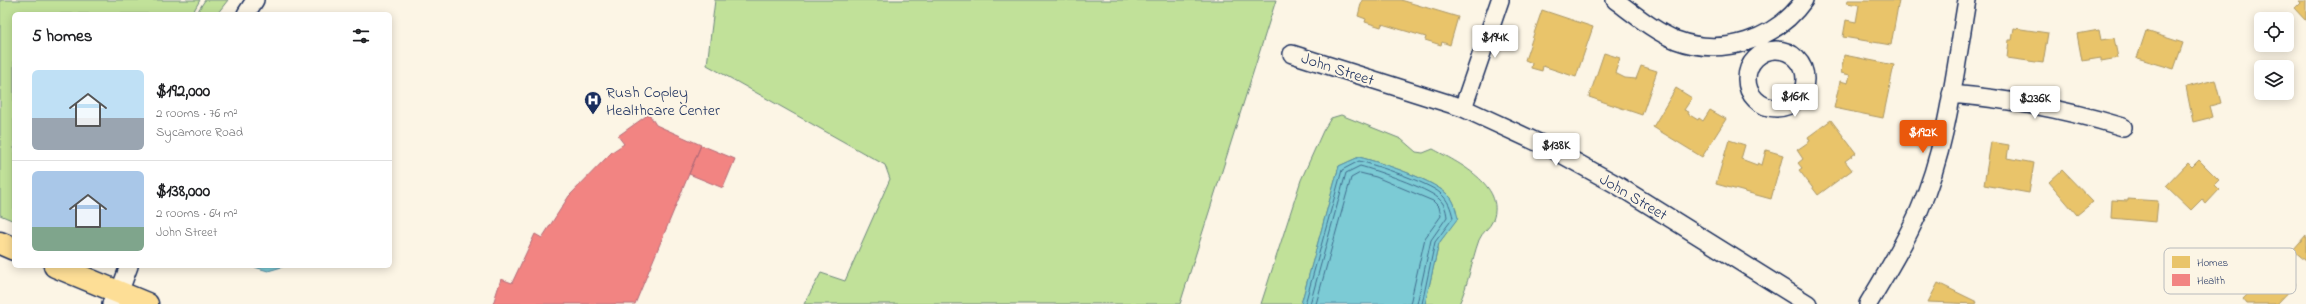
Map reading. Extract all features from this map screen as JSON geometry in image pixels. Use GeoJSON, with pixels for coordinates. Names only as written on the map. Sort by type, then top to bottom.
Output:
{"type":"FeatureCollection","features":[{"type":"Feature","properties":{"kind":"main road"},"geometry":{"type":"LineString","coordinates":[[0,243],[12,248]]}},
{"type":"Feature","properties":{"kind":"main road"},"geometry":{"type":"LineString","coordinates":[[59,268],[116,300],[147,304]]}},
{"type":"Feature","properties":{"kind":"street"},"geometry":{"type":"LineString","coordinates":[[247,12],[255,0]]}},
{"type":"Feature","properties":{"kind":"street"},"geometry":{"type":"LineString","coordinates":[[1463,108],[1500,0]]}},
{"type":"Feature","properties":{"kind":"street"},"geometry":{"type":"LineString","coordinates":[[1615,0],[1653,27],[1687,43],[1714,48],[1735,45],[1760,46],[1789,18],[1804,0]]}},
{"type":"Feature","properties":{"kind":"street"},"geometry":{"type":"LineString","coordinates":[[1868,304],[1890,268],[1920,210],[1942,143],[1967,0]]}},
{"type":"Feature","properties":{"kind":"street","name":"John Street"},"geometry":{"type":"LineString","coordinates":[[1292,54],[1463,108],[1554,150],[1617,185],[1808,304]]}},
{"type":"Feature","properties":{"kind":"street"},"geometry":{"type":"LineString","coordinates":[[1951,94],[1981,96],[2074,112],[2123,127]]}},
{"type":"Feature","properties":{"kind":"street"},"geometry":{"type":"LineString","coordinates":[[116,300],[128,268]]}},
{"type":"Feature","properties":{"kind":"green space"},"geometry":{"type":"Polygon","coordinates":[[[0,0],[200,0],[193,12],[12,12],[12,220],[0,215],[0,0]]]}},
{"type":"Feature","properties":{"kind":"green space"},"geometry":{"type":"Polygon","coordinates":[[[205,0],[228,0],[219,12],[197,12],[205,0]]]}},
{"type":"Feature","properties":{"kind":"green space"},"geometry":{"type":"Polygon","coordinates":[[[715,0],[1276,0],[1180,304],[804,304],[821,273],[845,281],[890,179],[885,165],[707,65],[715,0]]]}},
{"type":"Feature","properties":{"kind":"green space"},"geometry":{"type":"Polygon","coordinates":[[[1341,115],[1401,139],[1416,152],[1423,153],[1433,149],[1466,168],[1477,176],[1486,186],[1492,196],[1495,207],[1493,220],[1479,240],[1459,304],[1425,304],[1439,243],[1457,218],[1451,198],[1444,191],[1434,185],[1408,173],[1359,157],[1339,166],[1301,304],[1261,304],[1301,180],[1323,131],[1331,118],[1341,115]]]}},
{"type":"Feature","properties":{"kind":"water"},"geometry":{"type":"Polygon","coordinates":[[[1359,157],[1408,173],[1434,185],[1444,191],[1454,202],[1458,218],[1439,243],[1425,304],[1301,304],[1339,166],[1359,157]]]}},
{"type":"Feature","properties":{"kind":"water"},"geometry":{"type":"Polygon","coordinates":[[[258,268],[278,268],[268,271],[258,268]]]}},
{"type":"Feature","properties":{"kind":"building: Homes"},"geometry":{"type":"Polygon","coordinates":[[[1362,0],[1401,0],[1458,17],[1450,45],[1442,42],[1441,45],[1425,40],[1426,37],[1382,24],[1381,27],[1365,22],[1366,19],[1358,16],[1362,0]]]}},
{"type":"Feature","properties":{"kind":"building: Homes"},"geometry":{"type":"Polygon","coordinates":[[[1848,0],[1899,0],[1891,45],[1843,37],[1846,20],[1856,22],[1859,5],[1847,3],[1848,0]]]}},
{"type":"Feature","properties":{"kind":"building: Homes"},"geometry":{"type":"Polygon","coordinates":[[[2298,0],[2306,0],[2306,21],[2294,8],[2300,2],[2298,0]]]}},
{"type":"Feature","properties":{"kind":"building: Homes"},"geometry":{"type":"Polygon","coordinates":[[[1542,10],[1593,27],[1576,77],[1543,66],[1542,71],[1531,68],[1532,63],[1525,60],[1542,10]]]}},
{"type":"Feature","properties":{"kind":"building: Homes"},"geometry":{"type":"Polygon","coordinates":[[[2014,28],[2048,33],[2043,63],[2007,58],[2009,40],[2012,40],[2014,28]]]}},
{"type":"Feature","properties":{"kind":"building: Homes"},"geometry":{"type":"Polygon","coordinates":[[[2099,30],[2101,40],[2114,38],[2118,58],[2101,61],[2101,58],[2082,61],[2077,34],[2099,30]]]}},
{"type":"Feature","properties":{"kind":"building: Homes"},"geometry":{"type":"Polygon","coordinates":[[[2146,31],[2183,43],[2174,69],[2137,58],[2146,31]]]}},
{"type":"Feature","properties":{"kind":"building: Homes"},"geometry":{"type":"Polygon","coordinates":[[[1604,53],[1620,58],[1615,73],[1625,78],[1636,79],[1641,66],[1657,71],[1642,115],[1589,97],[1604,53]]]}},
{"type":"Feature","properties":{"kind":"building: Homes"},"geometry":{"type":"Polygon","coordinates":[[[1844,55],[1894,65],[1883,118],[1834,108],[1840,81],[1848,83],[1850,75],[1841,73],[1844,55]]]}},
{"type":"Feature","properties":{"kind":"building: Homes"},"geometry":{"type":"Polygon","coordinates":[[[2215,80],[2221,103],[2210,106],[2213,117],[2193,122],[2186,87],[2215,80]]]}},
{"type":"Feature","properties":{"kind":"building: Homes"},"geometry":{"type":"Polygon","coordinates":[[[1676,88],[1692,98],[1684,110],[1689,112],[1688,114],[1698,120],[1699,118],[1703,121],[1710,110],[1726,119],[1702,157],[1653,127],[1676,88]]]}},
{"type":"Feature","properties":{"kind":"building: Homes"},"geometry":{"type":"Polygon","coordinates":[[[1831,120],[1856,153],[1845,161],[1852,170],[1818,195],[1799,170],[1802,168],[1798,163],[1803,159],[1797,150],[1810,141],[1808,137],[1831,120]]]}},
{"type":"Feature","properties":{"kind":"building: Homes"},"geometry":{"type":"Polygon","coordinates":[[[1729,140],[1745,145],[1741,159],[1757,165],[1758,163],[1762,165],[1766,150],[1783,155],[1771,199],[1716,184],[1729,140]]]}},
{"type":"Feature","properties":{"kind":"building: Homes"},"geometry":{"type":"Polygon","coordinates":[[[1991,142],[2009,145],[2007,158],[2034,163],[2029,193],[1984,185],[1991,142]]]}},
{"type":"Feature","properties":{"kind":"building: Homes"},"geometry":{"type":"Polygon","coordinates":[[[2199,160],[2219,180],[2214,185],[2219,190],[2206,204],[2202,199],[2191,210],[2166,186],[2188,163],[2192,167],[2199,160]]]}},
{"type":"Feature","properties":{"kind":"building: Homes"},"geometry":{"type":"Polygon","coordinates":[[[2062,170],[2093,202],[2077,215],[2049,182],[2062,170]]]}},
{"type":"Feature","properties":{"kind":"building: Homes"},"geometry":{"type":"Polygon","coordinates":[[[2128,199],[2158,201],[2156,222],[2111,218],[2112,200],[2128,201],[2128,199]]]}},
{"type":"Feature","properties":{"kind":"building: Homes"},"geometry":{"type":"Polygon","coordinates":[[[2306,235],[2306,261],[2296,253],[2296,248],[2295,248],[2306,235]]]}},
{"type":"Feature","properties":{"kind":"building: Homes"},"geometry":{"type":"Polygon","coordinates":[[[1938,283],[1977,302],[1976,304],[1928,302],[1938,283]]]}},
{"type":"Feature","properties":{"kind":"building: Homes"},"geometry":{"type":"Polygon","coordinates":[[[2248,294],[2286,294],[2277,304],[2247,304],[2243,299],[2248,294]]]}},
{"type":"Feature","properties":{"kind":"building: Health"},"geometry":{"type":"Polygon","coordinates":[[[649,114],[656,125],[701,145],[635,304],[493,304],[501,279],[512,283],[535,234],[542,238],[569,196],[612,152],[624,144],[618,136],[649,114]]]}},
{"type":"Feature","properties":{"kind":"building: Health"},"geometry":{"type":"Polygon","coordinates":[[[701,145],[735,159],[723,188],[689,174],[701,145]]]}},
{"type":"Feature","properties":{"kind":"place","name":"Rush Copley Healthcare Center"},"geometry":{"type":"Point","coordinates":[593,115]}}]}
